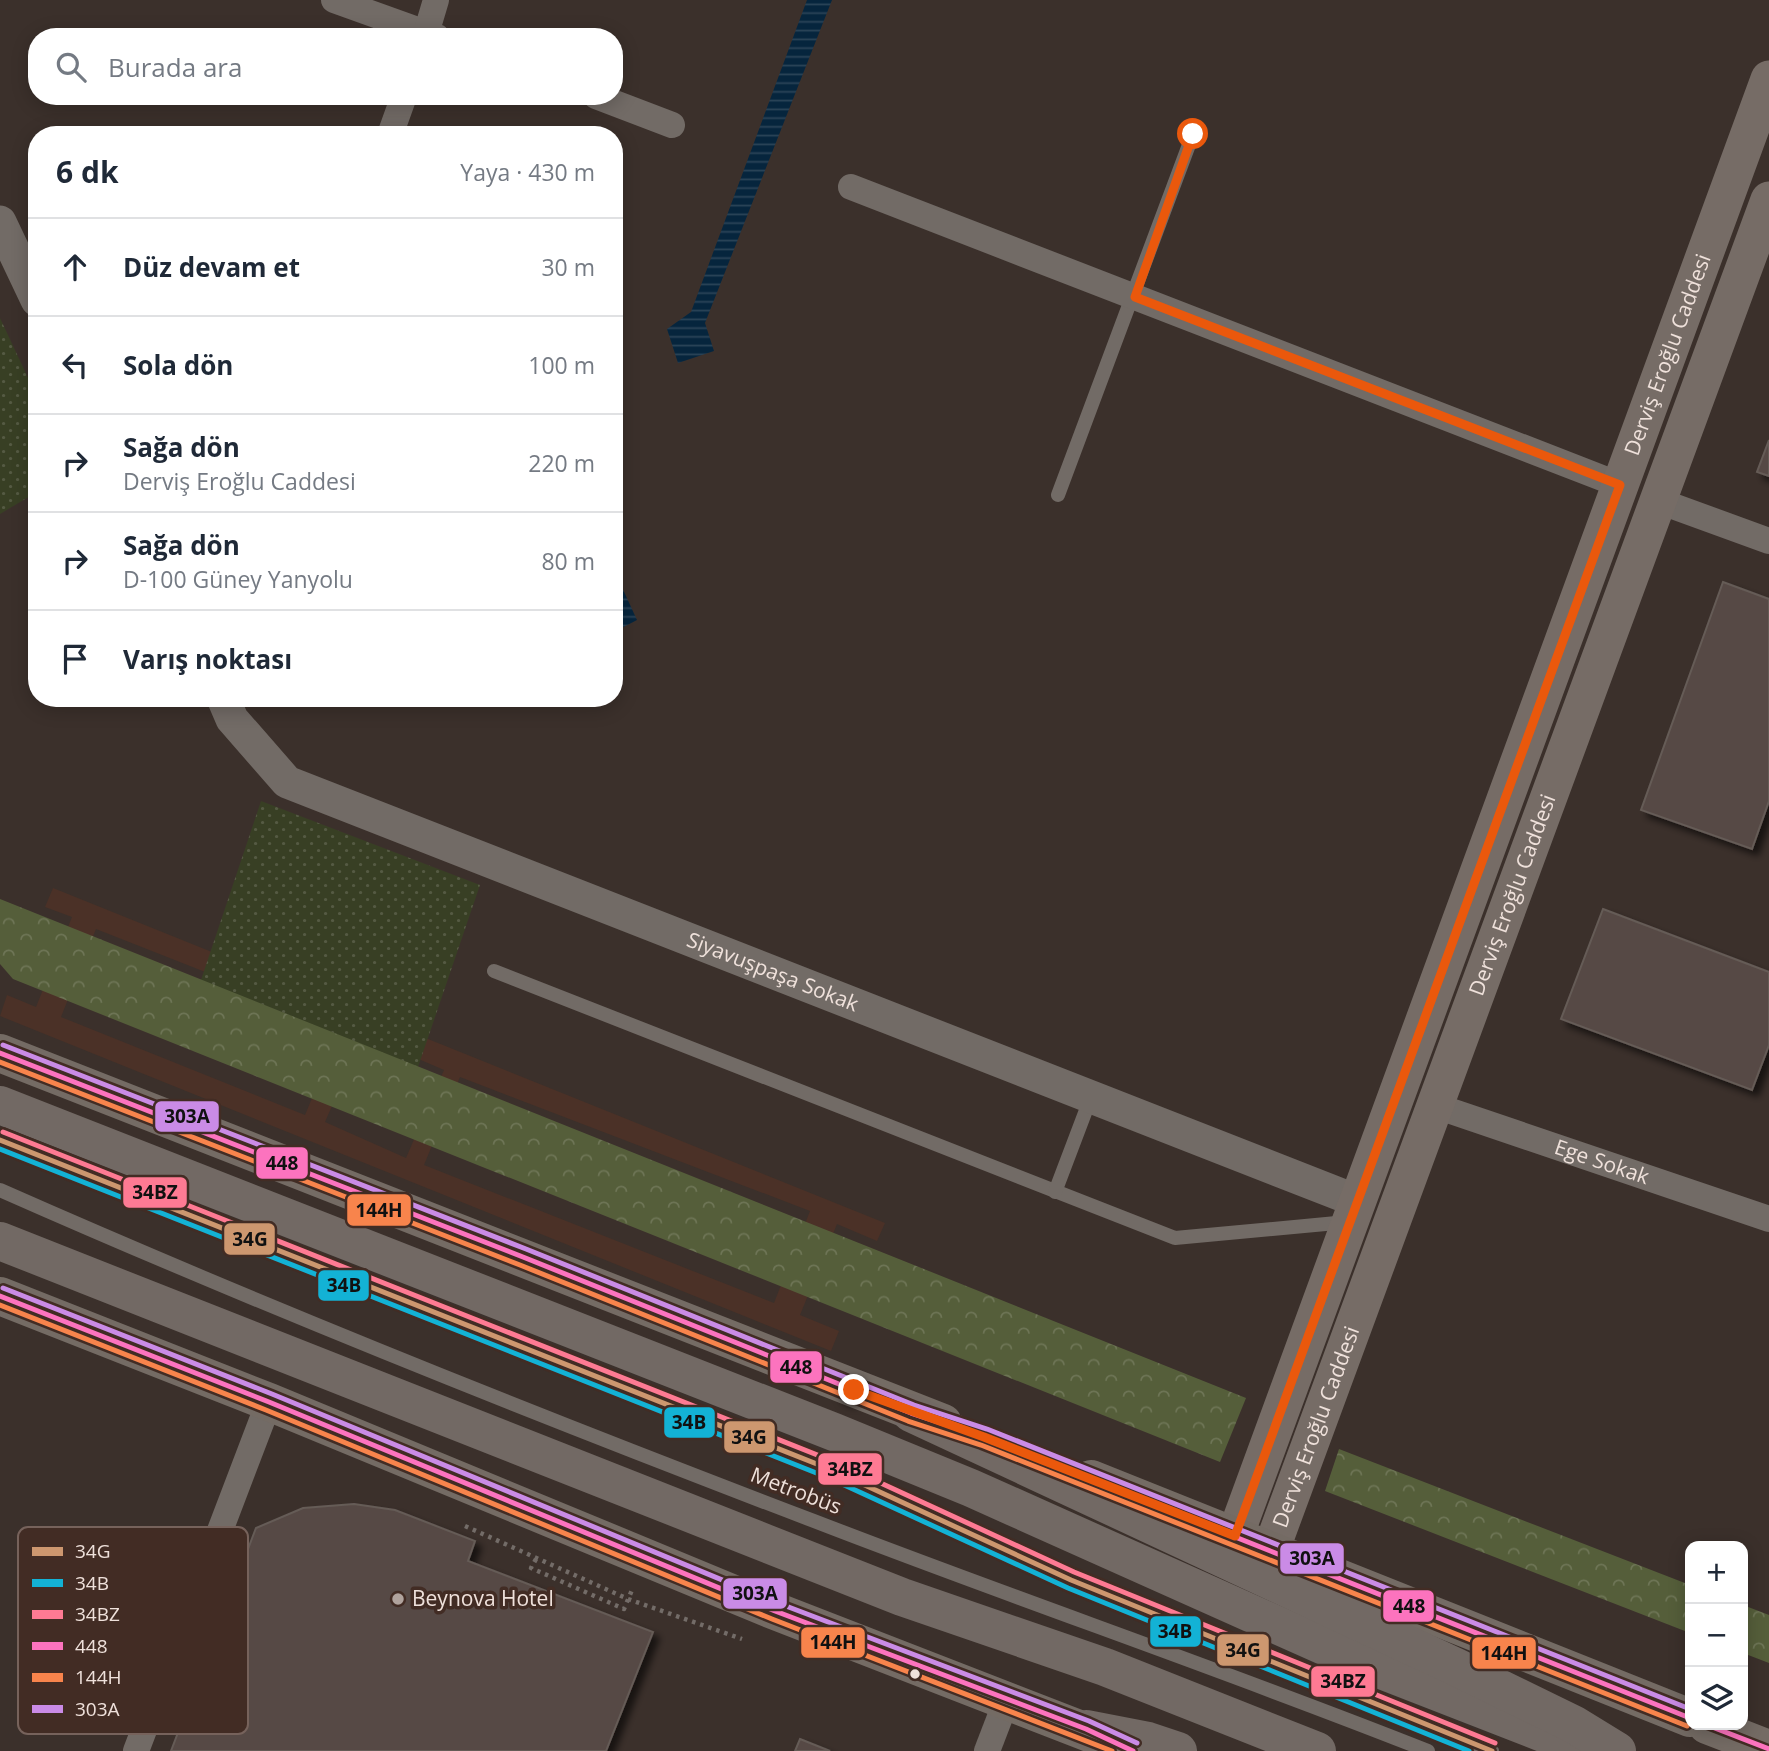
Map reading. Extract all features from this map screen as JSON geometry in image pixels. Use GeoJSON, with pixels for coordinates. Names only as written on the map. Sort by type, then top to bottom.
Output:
{"type":"FeatureCollection","features":[{"type":"Feature","properties":{"kind":"highway"},"geometry":{"type":"LineString","coordinates":[[0,1105],[822,1427],[971,1488],[1353,1659],[1589,1751]]}},
{"type":"Feature","properties":{"kind":"highway"},"geometry":{"type":"LineString","coordinates":[[0,1241],[902,1597],[1105,1667],[1317,1751]]}},
{"type":"Feature","properties":{"kind":"highway"},"geometry":{"type":"LineString","coordinates":[[911,1413],[1456,1667],[1573,1724],[1617,1751]]}},
{"type":"Feature","properties":{"kind":"highway"},"geometry":{"type":"LineString","coordinates":[[1086,1729],[1148,1741],[1178,1751]]}},
{"type":"Feature","properties":{"kind":"main road","name":"Derviş Eroğlu Caddesi"},"geometry":{"type":"LineString","coordinates":[[1235,1536],[1353,1211],[1400,1092],[1769,79]]}},
{"type":"Feature","properties":{"kind":"main road","name":"Derviş Eroğlu Caddesi"},"geometry":{"type":"LineString","coordinates":[[1271,1550],[1769,200]]}},
{"type":"Feature","properties":{"kind":"main road"},"geometry":{"type":"LineString","coordinates":[[1620,485],[1659,500]]}},
{"type":"Feature","properties":{"kind":"main road"},"geometry":{"type":"LineString","coordinates":[[0,1053],[510,1252],[911,1413],[984,1437],[1685,1716]]}},
{"type":"Feature","properties":{"kind":"main road"},"geometry":{"type":"LineString","coordinates":[[1400,1092],[1436,1106]]}},
{"type":"Feature","properties":{"kind":"main road"},"geometry":{"type":"LineString","coordinates":[[1353,1211],[1393,1215]]}},
{"type":"Feature","properties":{"kind":"main road"},"geometry":{"type":"LineString","coordinates":[[0,1296],[269,1402],[775,1611],[1086,1729],[1133,1751]]}},
{"type":"Feature","properties":{"kind":"main road"},"geometry":{"type":"LineString","coordinates":[[1720,1730],[1769,1749]]}},
{"type":"Feature","properties":{"kind":"street"},"geometry":{"type":"LineString","coordinates":[[334,0],[408,28]]}},
{"type":"Feature","properties":{"kind":"street"},"geometry":{"type":"LineString","coordinates":[[431,28],[436,0]]}},
{"type":"Feature","properties":{"kind":"street"},"geometry":{"type":"LineString","coordinates":[[393,126],[401,105]]}},
{"type":"Feature","properties":{"kind":"street"},"geometry":{"type":"LineString","coordinates":[[620,105],[672,125]]}},
{"type":"Feature","properties":{"kind":"street"},"geometry":{"type":"LineString","coordinates":[[851,187],[1620,485]]}},
{"type":"Feature","properties":{"kind":"street"},"geometry":{"type":"LineString","coordinates":[[0,222],[28,281]]}},
{"type":"Feature","properties":{"kind":"street"},"geometry":{"type":"LineString","coordinates":[[1659,500],[1769,541]]}},
{"type":"Feature","properties":{"kind":"street","name":"Siyavuşpaşa Sokak"},"geometry":{"type":"LineString","coordinates":[[227,707],[232,719],[287,782],[1091,1097],[1353,1211]]}},
{"type":"Feature","properties":{"kind":"street","name":"Ege Sokak"},"geometry":{"type":"LineString","coordinates":[[1436,1106],[1769,1219]]}},
{"type":"Feature","properties":{"kind":"street"},"geometry":{"type":"LineString","coordinates":[[221,1527],[269,1402]]}},
{"type":"Feature","properties":{"kind":"street"},"geometry":{"type":"LineString","coordinates":[[987,1751],[1007,1699]]}},
{"type":"Feature","properties":{"kind":"street"},"geometry":{"type":"LineString","coordinates":[[136,1751],[142,1734]]}},
{"type":"Feature","properties":{"kind":"lane"},"geometry":{"type":"LineString","coordinates":[[1058,495],[1135,297],[1193,134]]}},
{"type":"Feature","properties":{"kind":"lane"},"geometry":{"type":"LineString","coordinates":[[494,971],[1175,1238],[1353,1211]]}},
{"type":"Feature","properties":{"kind":"lane"},"geometry":{"type":"LineString","coordinates":[[1055,1192],[1091,1097]]}},
{"type":"Feature","properties":{"kind":"lane","name":"Metrobüs"},"geometry":{"type":"LineString","coordinates":[[0,1140],[819,1465],[1071,1580],[1492,1751]]}},
{"type":"Feature","properties":{"kind":"lane","name":"Metrobüs"},"geometry":{"type":"LineString","coordinates":[[0,1190],[520,1406],[815,1522],[1277,1691],[1427,1751]]}},
{"type":"Feature","properties":{"kind":"path"},"geometry":{"type":"LineString","coordinates":[[600,1598],[531,1568],[536,1559],[628,1599],[732,1638]]}},
{"type":"Feature","properties":{"kind":"shaded area"},"geometry":{"type":"Polygon","coordinates":[[[53,888],[885,1223],[877,1241],[837,1224],[800,1315],[839,1331],[831,1351],[0,1016],[7,995],[36,1007],[72,917],[45,907],[53,888]],[[96,929],[61,1017],[305,1115],[342,1026],[96,929]],[[363,1035],[325,1122],[406,1158],[444,1070],[363,1035]],[[460,1077],[424,1165],[774,1303],[810,1211],[460,1077]]]}},
{"type":"Feature","properties":{"kind":"green space"},"geometry":{"type":"Polygon","coordinates":[[[0,318],[28,378],[28,497],[0,514],[0,318]]]}},
{"type":"Feature","properties":{"kind":"green space"},"geometry":{"type":"Polygon","coordinates":[[[261,801],[480,885],[418,1067],[201,980],[261,801]]]}},
{"type":"Feature","properties":{"kind":"green space"},"geometry":{"type":"Polygon","coordinates":[[[0,899],[1246,1398],[1220,1462],[13,979],[0,964],[0,899]]]}},
{"type":"Feature","properties":{"kind":"green space"},"geometry":{"type":"Polygon","coordinates":[[[1339,1449],[1685,1583],[1685,1631],[1325,1491],[1339,1449]]]}},
{"type":"Feature","properties":{"kind":"green space"},"geometry":{"type":"Polygon","coordinates":[[[1748,1607],[1769,1615],[1769,1663],[1748,1655],[1748,1607]]]}},
{"type":"Feature","properties":{"kind":"water"},"geometry":{"type":"Polygon","coordinates":[[[807,0],[832,0],[705,323],[714,351],[678,363],[667,329],[691,312],[807,0]]]}},
{"type":"Feature","properties":{"kind":"water"},"geometry":{"type":"Polygon","coordinates":[[[623,590],[637,620],[623,627],[623,590]]]}},
{"type":"Feature","properties":{"kind":"building"},"geometry":{"type":"Polygon","coordinates":[[[1769,440],[1769,476],[1757,472],[1769,440]]]}},
{"type":"Feature","properties":{"kind":"building"},"geometry":{"type":"Polygon","coordinates":[[[1723,582],[1769,599],[1769,801],[1752,849],[1641,810],[1723,582]]]}},
{"type":"Feature","properties":{"kind":"building"},"geometry":{"type":"Polygon","coordinates":[[[1603,909],[1769,972],[1769,1045],[1752,1090],[1561,1019],[1603,909]]]}},
{"type":"Feature","properties":{"kind":"building","name":"Beynova Hotel"},"geometry":{"type":"Polygon","coordinates":[[[354,1504],[395,1510],[475,1541],[468,1561],[653,1632],[606,1751],[171,1751],[177,1734],[248,1734],[248,1549],[256,1528],[303,1508],[354,1504]]]}},
{"type":"Feature","properties":{"kind":"building"},"geometry":{"type":"Polygon","coordinates":[[[800,1739],[830,1751],[795,1751],[800,1739]]]}},
{"type":"Feature","properties":{"kind":"transit line","name":"303A"},"geometry":{"type":"LineString","coordinates":[[3,1045],[526,1249],[914,1405],[987,1429],[1685,1707]]}},
{"type":"Feature","properties":{"kind":"transit line","name":"448"},"geometry":{"type":"LineString","coordinates":[[0,1053],[523,1257],[911,1413],[984,1437],[1685,1716]]}},
{"type":"Feature","properties":{"kind":"transit line","name":"144H"},"geometry":{"type":"LineString","coordinates":[[0,1062],[520,1265],[908,1421],[981,1445],[1685,1725]]}},
{"type":"Feature","properties":{"kind":"transit line","name":"34BZ"},"geometry":{"type":"LineString","coordinates":[[3,1132],[835,1462],[1074,1572],[1495,1743]]}},
{"type":"Feature","properties":{"kind":"transit line","name":"34G"},"geometry":{"type":"LineString","coordinates":[[0,1140],[832,1470],[1071,1580],[1492,1751]]}},
{"type":"Feature","properties":{"kind":"transit line","name":"34B"},"geometry":{"type":"LineString","coordinates":[[0,1149],[829,1478],[1068,1588],[1469,1751]]}},
{"type":"Feature","properties":{"kind":"transit line","name":"303A"},"geometry":{"type":"LineString","coordinates":[[3,1288],[272,1394],[778,1603],[1089,1721],[1137,1743]]}},
{"type":"Feature","properties":{"kind":"transit line","name":"448"},"geometry":{"type":"LineString","coordinates":[[0,1296],[269,1402],[775,1611],[1086,1729],[1133,1751]]}},
{"type":"Feature","properties":{"kind":"transit line","name":"144H"},"geometry":{"type":"LineString","coordinates":[[0,1305],[266,1410],[772,1619],[1112,1751]]}},
{"type":"Feature","properties":{"kind":"transit line","name":"448"},"geometry":{"type":"LineString","coordinates":[[1720,1730],[1769,1749]]}},
{"type":"Feature","properties":{"kind":"place","name":"Beynova Hotel"},"geometry":{"type":"Point","coordinates":[398,1599]}},
{"type":"Feature","properties":{"kind":"route"},"geometry":{"type":"LineString","coordinates":[[854,1390],[911,1413],[984,1437],[1235,1536],[1357,1201],[1400,1092],[1620,485],[1135,297],[1193,134]]}}]}
